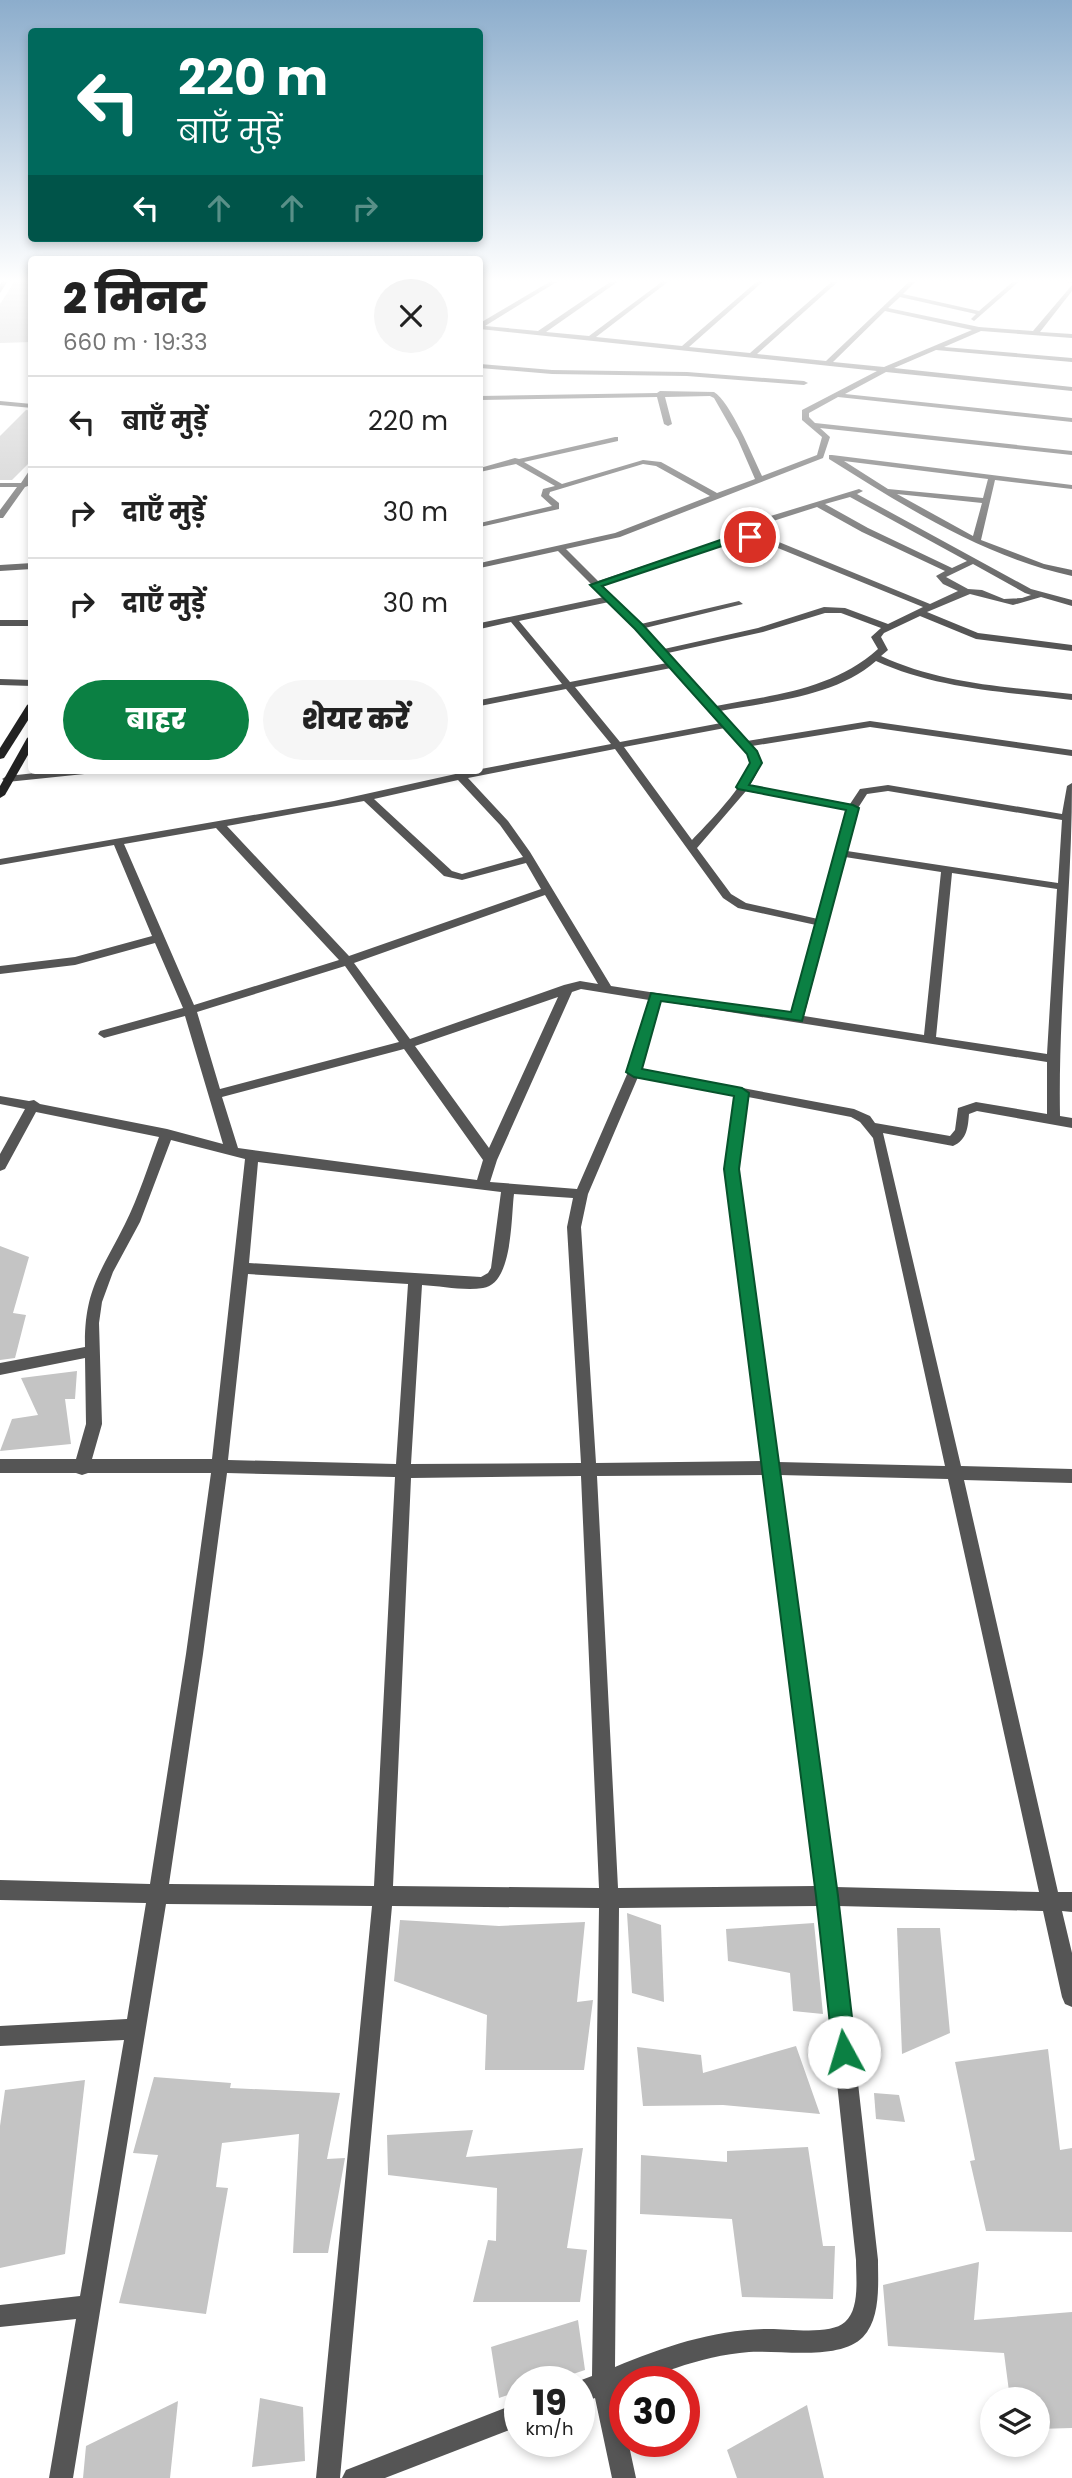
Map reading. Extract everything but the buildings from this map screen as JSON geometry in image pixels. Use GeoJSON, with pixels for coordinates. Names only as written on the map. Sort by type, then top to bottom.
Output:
{"type":"FeatureCollection","features":[{"type":"Feature","properties":{"kind":"main road"},"geometry":{"type":"LineString","coordinates":[[0,756],[28,711]]}},
{"type":"Feature","properties":{"kind":"main road"},"geometry":{"type":"LineString","coordinates":[[0,795],[28,745]]}},
{"type":"Feature","properties":{"kind":"street"},"geometry":{"type":"LineString","coordinates":[[483,398],[637,394]]}},
{"type":"Feature","properties":{"kind":"street"},"geometry":{"type":"LineString","coordinates":[[660,394],[668,424]]}},
{"type":"Feature","properties":{"kind":"street"},"geometry":{"type":"LineString","coordinates":[[704,394],[717,397],[742,440],[759,479]]}},
{"type":"Feature","properties":{"kind":"street"},"geometry":{"type":"LineString","coordinates":[[820,456],[826,437],[805,418],[805,412],[834,394],[1072,420]]}},
{"type":"Feature","properties":{"kind":"street"},"geometry":{"type":"LineString","coordinates":[[0,403],[28,405]]}},
{"type":"Feature","properties":{"kind":"street"},"geometry":{"type":"LineString","coordinates":[[815,425],[1072,453]]}},
{"type":"Feature","properties":{"kind":"street"},"geometry":{"type":"LineString","coordinates":[[483,469],[615,439]]}},
{"type":"Feature","properties":{"kind":"street"},"geometry":{"type":"LineString","coordinates":[[483,564],[617,535],[820,456],[1072,487]]}},
{"type":"Feature","properties":{"kind":"street"},"geometry":{"type":"LineString","coordinates":[[832,457],[881,488],[977,539],[1032,565],[1072,573]]}},
{"type":"Feature","properties":{"kind":"street"},"geometry":{"type":"LineString","coordinates":[[515,460],[561,486]]}},
{"type":"Feature","properties":{"kind":"street"},"geometry":{"type":"LineString","coordinates":[[483,524],[556,508],[544,494],[561,486],[647,461],[673,472],[717,497]]}},
{"type":"Feature","properties":{"kind":"street"},"geometry":{"type":"LineString","coordinates":[[0,516],[28,477]]}},
{"type":"Feature","properties":{"kind":"street"},"geometry":{"type":"LineString","coordinates":[[977,539],[992,477]]}},
{"type":"Feature","properties":{"kind":"street"},"geometry":{"type":"LineString","coordinates":[[0,485],[28,485]]}},
{"type":"Feature","properties":{"kind":"street"},"geometry":{"type":"LineString","coordinates":[[595,585],[745,537],[767,520],[851,494],[881,488],[986,501]]}},
{"type":"Feature","properties":{"kind":"street"},"geometry":{"type":"LineString","coordinates":[[851,494],[1038,595],[1072,603]]}},
{"type":"Feature","properties":{"kind":"street"},"geometry":{"type":"LineString","coordinates":[[818,504],[865,530],[950,570]]}},
{"type":"Feature","properties":{"kind":"street"},"geometry":{"type":"LineString","coordinates":[[745,537],[771,542],[930,607]]}},
{"type":"Feature","properties":{"kind":"street"},"geometry":{"type":"LineString","coordinates":[[559,547],[639,627],[714,709],[745,744],[756,763],[742,787],[691,848]]}},
{"type":"Feature","properties":{"kind":"street"},"geometry":{"type":"LineString","coordinates":[[974,561],[942,574],[942,580],[1010,604],[1038,595]]}},
{"type":"Feature","properties":{"kind":"street"},"geometry":{"type":"LineString","coordinates":[[0,568],[28,566]]}},
{"type":"Feature","properties":{"kind":"street"},"geometry":{"type":"LineString","coordinates":[[714,709],[832,683],[875,657],[883,647],[877,634],[966,590]]}},
{"type":"Feature","properties":{"kind":"street"},"geometry":{"type":"LineString","coordinates":[[483,625],[609,599]]}},
{"type":"Feature","properties":{"kind":"street"},"geometry":{"type":"LineString","coordinates":[[639,627],[739,604]]}},
{"type":"Feature","properties":{"kind":"street"},"geometry":{"type":"LineString","coordinates":[[662,652],[767,628],[824,610],[842,610],[888,627]]}},
{"type":"Feature","properties":{"kind":"street"},"geometry":{"type":"LineString","coordinates":[[918,612],[976,636],[1072,648]]}},
{"type":"Feature","properties":{"kind":"street"},"geometry":{"type":"LineString","coordinates":[[513,620],[618,746],[727,897],[742,906],[822,923]]}},
{"type":"Feature","properties":{"kind":"street"},"geometry":{"type":"LineString","coordinates":[[0,623],[28,623]]}},
{"type":"Feature","properties":{"kind":"street"},"geometry":{"type":"LineString","coordinates":[[875,657],[891,665],[933,677],[1072,697]]}},
{"type":"Feature","properties":{"kind":"street"},"geometry":{"type":"LineString","coordinates":[[483,702],[673,665]]}},
{"type":"Feature","properties":{"kind":"street"},"geometry":{"type":"LineString","coordinates":[[0,682],[28,683]]}},
{"type":"Feature","properties":{"kind":"street"},"geometry":{"type":"LineString","coordinates":[[745,744],[870,724],[1072,754]]}},
{"type":"Feature","properties":{"kind":"street"},"geometry":{"type":"LineString","coordinates":[[483,772],[727,725]]}},
{"type":"Feature","properties":{"kind":"street"},"geometry":{"type":"LineString","coordinates":[[7,779],[55,774]]}},
{"type":"Feature","properties":{"kind":"street"},"geometry":{"type":"LineString","coordinates":[[0,862],[366,797],[471,774]]}},
{"type":"Feature","properties":{"kind":"street"},"geometry":{"type":"LineString","coordinates":[[460,776],[504,823],[529,859],[606,988]]}},
{"type":"Feature","properties":{"kind":"street"},"geometry":{"type":"LineString","coordinates":[[1054,1120],[1053,1059],[1068,917],[1064,887],[1070,841],[1067,818],[1072,786]]}},
{"type":"Feature","properties":{"kind":"street"},"geometry":{"type":"LineString","coordinates":[[742,787],[853,808]]}},
{"type":"Feature","properties":{"kind":"street"},"geometry":{"type":"LineString","coordinates":[[797,1017],[853,808],[864,791],[888,788],[1067,818]]}},
{"type":"Feature","properties":{"kind":"street"},"geometry":{"type":"LineString","coordinates":[[366,797],[448,874],[462,877],[529,859]]}},
{"type":"Feature","properties":{"kind":"street"},"geometry":{"type":"LineString","coordinates":[[219,824],[347,961],[490,1160]]}},
{"type":"Feature","properties":{"kind":"street"},"geometry":{"type":"LineString","coordinates":[[118,842],[190,1011],[232,1151]]}},
{"type":"Feature","properties":{"kind":"street"},"geometry":{"type":"LineString","coordinates":[[840,853],[1064,887]]}},
{"type":"Feature","properties":{"kind":"street"},"geometry":{"type":"LineString","coordinates":[[930,1039],[947,870]]}},
{"type":"Feature","properties":{"kind":"street"},"geometry":{"type":"LineString","coordinates":[[104,1034],[190,1011],[347,961],[472,914],[548,890]]}},
{"type":"Feature","properties":{"kind":"street"},"geometry":{"type":"LineString","coordinates":[[0,970],[75,961],[159,938]]}},
{"type":"Feature","properties":{"kind":"street"},"geometry":{"type":"LineString","coordinates":[[214,1095],[408,1044],[580,985],[1053,1059]]}},
{"type":"Feature","properties":{"kind":"street"},"geometry":{"type":"LineString","coordinates":[[482,1186],[490,1160],[568,988]]}},
{"type":"Feature","properties":{"kind":"street"},"geometry":{"type":"LineString","coordinates":[[624,2478],[603,2383],[610,1898],[589,1470],[573,1227],[581,1194],[634,1072],[656,996]]}},
{"type":"Feature","properties":{"kind":"street"},"geometry":{"type":"LineString","coordinates":[[1058,996],[1072,998]]}},
{"type":"Feature","properties":{"kind":"street"},"geometry":{"type":"LineString","coordinates":[[634,1072],[854,1113],[873,1127],[947,1141],[958,1138],[963,1111],[970,1107],[1072,1123]]}},
{"type":"Feature","properties":{"kind":"street"},"geometry":{"type":"LineString","coordinates":[[595,2386],[669,2356],[708,2347],[752,2341],[841,2339],[857,2327],[867,2295],[867,2260],[827,1896],[731,1169],[742,1093]]}},
{"type":"Feature","properties":{"kind":"street"},"geometry":{"type":"LineString","coordinates":[[0,1100],[34,1104],[253,1156],[482,1186],[581,1194]]}},
{"type":"Feature","properties":{"kind":"street"},"geometry":{"type":"LineString","coordinates":[[0,1166],[34,1104]]}},
{"type":"Feature","properties":{"kind":"street"},"geometry":{"type":"LineString","coordinates":[[873,1127],[882,1151],[1072,1997]]}},
{"type":"Feature","properties":{"kind":"street"},"geometry":{"type":"LineString","coordinates":[[82,1468],[94,1424],[92,1323],[99,1287],[132,1222],[167,1134]]}},
{"type":"Feature","properties":{"kind":"street"},"geometry":{"type":"LineString","coordinates":[[61,2478],[158,1895],[222,1466],[253,1156]]}},
{"type":"Feature","properties":{"kind":"street"},"geometry":{"type":"LineString","coordinates":[[243,1268],[483,1283],[493,1277],[500,1258],[508,1188]]}},
{"type":"Feature","properties":{"kind":"street"},"geometry":{"type":"LineString","coordinates":[[328,2478],[383,1895],[415,1279]]}},
{"type":"Feature","properties":{"kind":"street"},"geometry":{"type":"LineString","coordinates":[[0,1369],[93,1351]]}},
{"type":"Feature","properties":{"kind":"street"},"geometry":{"type":"LineString","coordinates":[[0,1466],[222,1466],[403,1471],[771,1468],[1072,1476]]}},
{"type":"Feature","properties":{"kind":"street"},"geometry":{"type":"LineString","coordinates":[[0,1890],[158,1895],[610,1898],[827,1896],[1072,1902]]}},
{"type":"Feature","properties":{"kind":"street"},"geometry":{"type":"LineString","coordinates":[[0,2036],[135,2029]]}},
{"type":"Feature","properties":{"kind":"street"},"geometry":{"type":"LineString","coordinates":[[0,2316],[89,2306]]}},
{"type":"Feature","properties":{"kind":"street"},"geometry":{"type":"LineString","coordinates":[[354,2478],[504,2420]]}},
{"type":"Feature","properties":{"kind":"route"},"geometry":{"type":"LineString","coordinates":[[750,537],[733,539],[595,585],[639,627],[753,754],[756,763],[742,787],[853,808],[797,1017],[656,996],[634,1072],[742,1093],[731,1169],[827,1896],[844,2052]]}}]}
